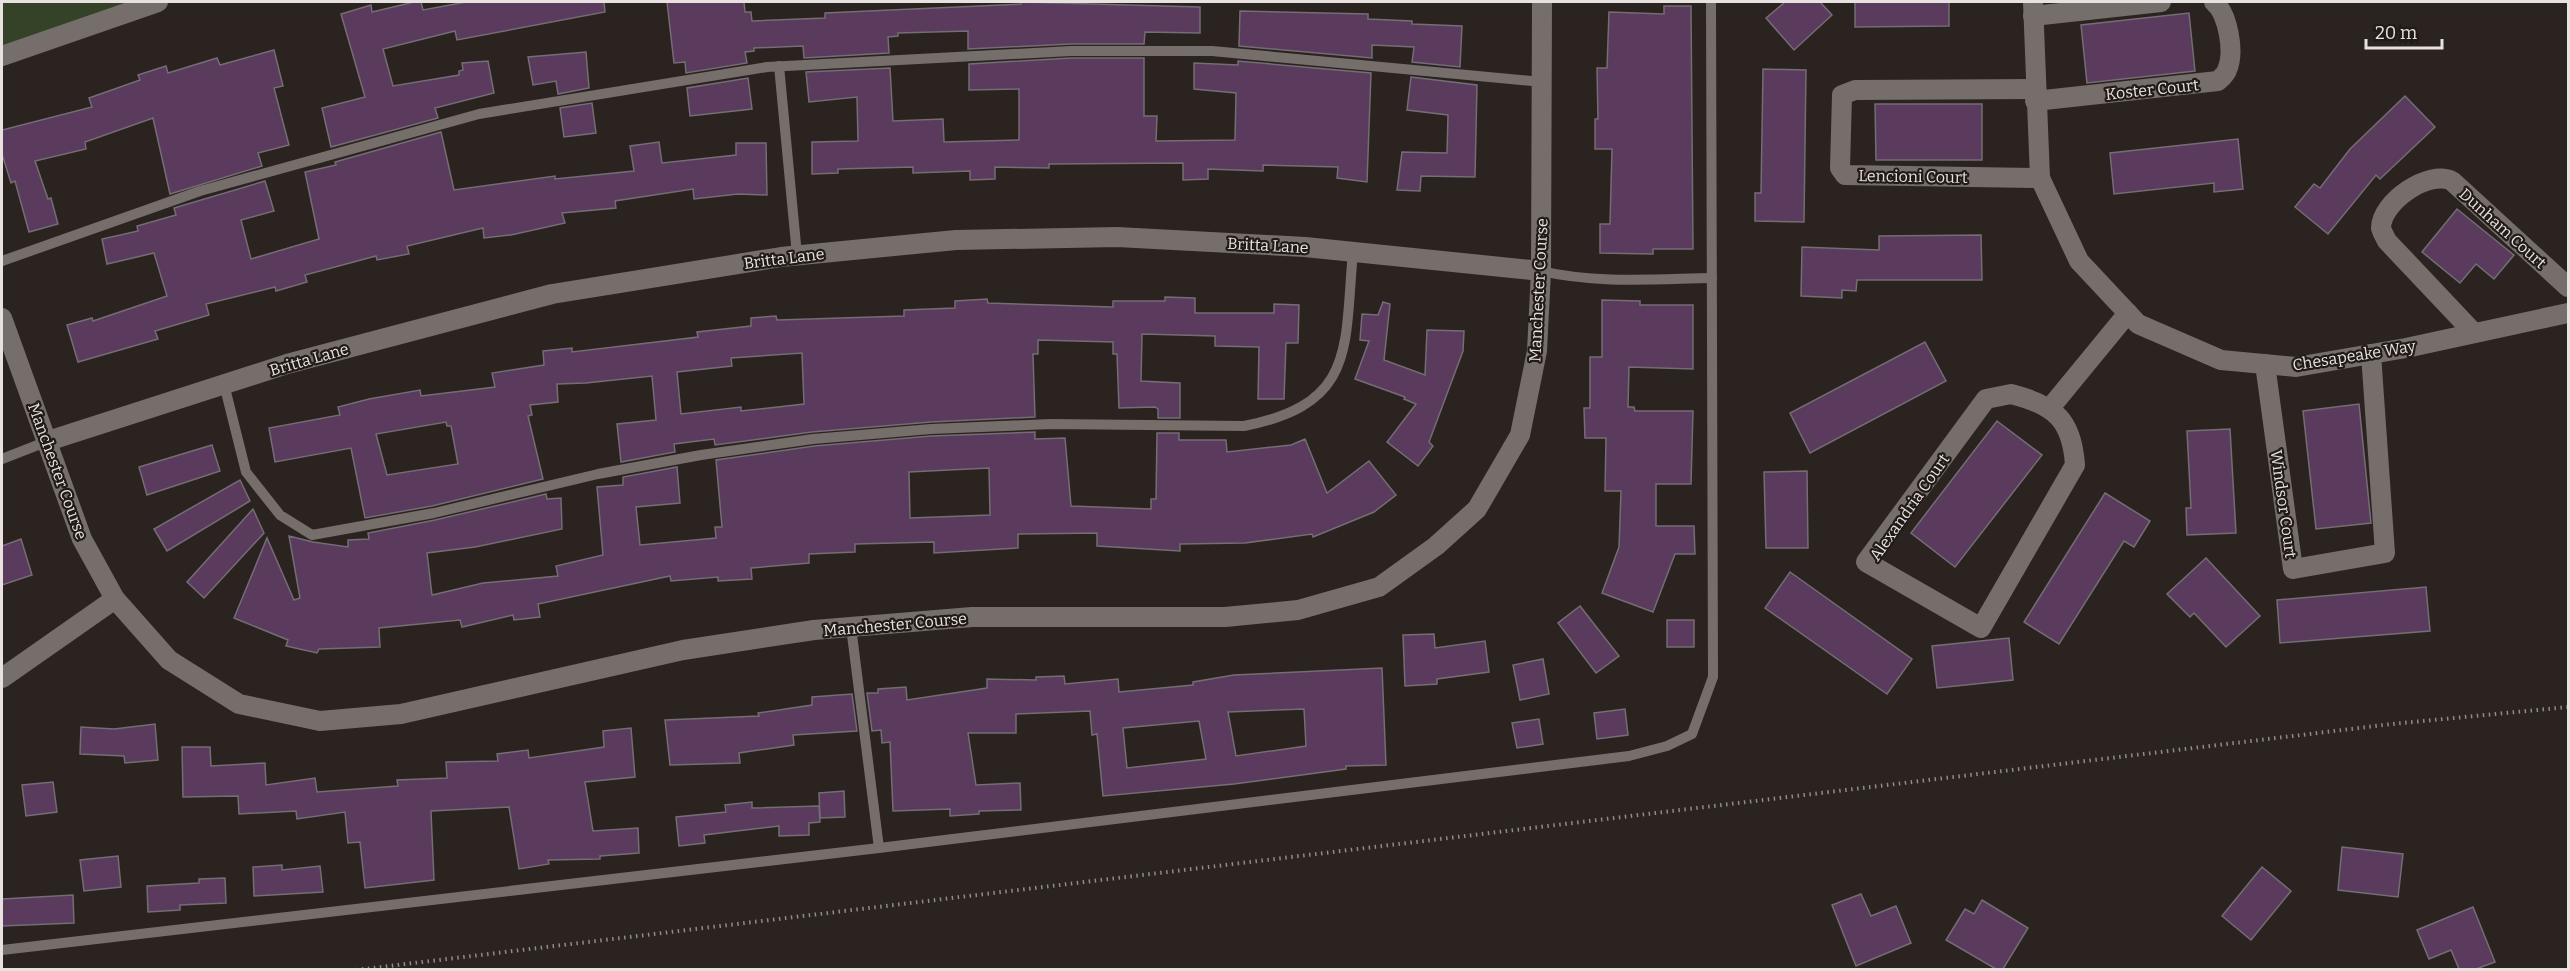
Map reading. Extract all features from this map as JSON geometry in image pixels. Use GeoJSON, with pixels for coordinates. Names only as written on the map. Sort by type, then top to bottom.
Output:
{"type":"FeatureCollection","features":[{"type":"Feature","properties":{"kind":"street"},"geometry":{"type":"LineString","coordinates":[[2,56],[158,2]]}},
{"type":"Feature","properties":{"kind":"street","name":"Manchester Course"},"geometry":{"type":"LineString","coordinates":[[2,318],[82,539],[115,599],[169,660],[239,704],[320,721],[401,714],[683,650],[852,627],[972,617],[1225,617],[1298,610],[1379,587],[1436,546],[1477,510],[1521,435],[1538,351],[1541,271],[1542,2]]}},
{"type":"Feature","properties":{"kind":"street"},"geometry":{"type":"LineString","coordinates":[[2033,9],[2161,2]]}},
{"type":"Feature","properties":{"kind":"street","name":"Koster Court"},"geometry":{"type":"LineString","coordinates":[[2035,95],[2218,81],[2227,71],[2230,56],[2225,19],[2214,2]]}},
{"type":"Feature","properties":{"kind":"street","name":"Chesapeake Way"},"geometry":{"type":"LineString","coordinates":[[2033,9],[2040,178],[2079,261],[2138,324],[2221,360],[2296,367],[2371,354],[2568,313]]}},
{"type":"Feature","properties":{"kind":"street","name":"Lencioni Court"},"geometry":{"type":"LineString","coordinates":[[2035,95],[1854,90],[1842,95],[1840,168],[1845,175],[2040,178]]}},
{"type":"Feature","properties":{"kind":"street","name":"Dunham Court"},"geometry":{"type":"LineString","coordinates":[[2474,333],[2387,241],[2381,230],[2383,220],[2395,202],[2421,182],[2436,178],[2452,182],[2568,287]]}},
{"type":"Feature","properties":{"kind":"street","name":"Britta Lane"},"geometry":{"type":"LineString","coordinates":[[48,441],[287,364],[552,294],[797,255],[956,240],[1117,237],[1353,252],[1541,271]]}},
{"type":"Feature","properties":{"kind":"street"},"geometry":{"type":"LineString","coordinates":[[2050,408],[2128,313]]}},
{"type":"Feature","properties":{"kind":"street","name":"Windsor Court"},"geometry":{"type":"LineString","coordinates":[[2265,364],[2293,569],[2385,553],[2371,354]]}},
{"type":"Feature","properties":{"kind":"street","name":"Alexandria Court"},"geometry":{"type":"LineString","coordinates":[[2011,394],[2050,408],[2073,438],[2075,465],[1981,628],[1866,562],[1986,399],[2011,394]]}},
{"type":"Feature","properties":{"kind":"street"},"geometry":{"type":"LineString","coordinates":[[2,678],[115,599]]}},
{"type":"Feature","properties":{"kind":"lane"},"geometry":{"type":"LineString","coordinates":[[2,950],[879,848],[1629,756],[1667,746],[1692,734],[1713,677],[1712,2]]}},
{"type":"Feature","properties":{"kind":"lane"},"geometry":{"type":"LineString","coordinates":[[2,261],[200,191],[479,114],[779,66],[1071,51],[1212,51],[1542,82]]}},
{"type":"Feature","properties":{"kind":"lane"},"geometry":{"type":"LineString","coordinates":[[779,66],[797,255]]}},
{"type":"Feature","properties":{"kind":"lane"},"geometry":{"type":"LineString","coordinates":[[224,384],[246,472],[280,515],[312,535],[434,513],[598,474],[701,455],[813,439],[952,428],[1051,424],[1244,426],[1266,421],[1299,410],[1322,392],[1339,368],[1345,340],[1353,252]]}},
{"type":"Feature","properties":{"kind":"lane"},"geometry":{"type":"LineString","coordinates":[[1541,271],[1566,277],[1599,279],[1712,278]]}},
{"type":"Feature","properties":{"kind":"lane"},"geometry":{"type":"LineString","coordinates":[[2,459],[48,441]]}},
{"type":"Feature","properties":{"kind":"lane"},"geometry":{"type":"LineString","coordinates":[[852,627],[879,848]]}},
{"type":"Feature","properties":{"kind":"path"},"geometry":{"type":"LineString","coordinates":[[357,969],[2380,726],[2568,707]]}},
{"type":"Feature","properties":{"kind":"green space"},"geometry":{"type":"Polygon","coordinates":[[[2,2],[130,2],[2,50],[2,2]]]}},
{"type":"Feature","properties":{"kind":"building"},"geometry":{"type":"Polygon","coordinates":[[[421,2],[423,10],[466,2],[604,2],[605,12],[457,40],[455,31],[383,49],[393,86],[459,75],[459,71],[463,70],[462,63],[488,61],[494,93],[435,108],[438,118],[331,147],[322,108],[365,97],[341,14],[371,5],[372,12],[421,2]]]}},
{"type":"Feature","properties":{"kind":"building"},"geometry":{"type":"Polygon","coordinates":[[[667,2],[744,2],[745,12],[751,12],[752,21],[825,18],[825,13],[1021,4],[1021,2],[1200,7],[1200,33],[1145,32],[1144,44],[1071,44],[968,49],[968,31],[898,33],[898,36],[888,37],[889,53],[804,58],[803,46],[754,48],[754,51],[745,52],[747,63],[686,73],[685,62],[674,63],[667,2]]]}},
{"type":"Feature","properties":{"kind":"building"},"geometry":{"type":"Polygon","coordinates":[[[1785,2],[1820,2],[1832,15],[1794,50],[1766,18],[1785,2]]]}},
{"type":"Feature","properties":{"kind":"building"},"geometry":{"type":"Polygon","coordinates":[[[1855,2],[1949,2],[1949,26],[1855,27],[1855,2]]]}},
{"type":"Feature","properties":{"kind":"building"},"geometry":{"type":"Polygon","coordinates":[[[1664,6],[1691,6],[1693,249],[1653,249],[1653,254],[1600,253],[1600,224],[1610,224],[1612,149],[1595,149],[1595,119],[1598,119],[1597,68],[1607,68],[1609,12],[1664,14],[1664,6]]]}},
{"type":"Feature","properties":{"kind":"building"},"geometry":{"type":"Polygon","coordinates":[[[1240,11],[1368,14],[1368,19],[1462,26],[1460,67],[1412,62],[1414,47],[1372,45],[1372,58],[1239,46],[1240,11]]]}},
{"type":"Feature","properties":{"kind":"building"},"geometry":{"type":"Polygon","coordinates":[[[2189,13],[2195,71],[2087,83],[2081,25],[2189,13]]]}},
{"type":"Feature","properties":{"kind":"building"},"geometry":{"type":"Polygon","coordinates":[[[274,50],[283,86],[274,88],[289,145],[258,153],[262,166],[170,194],[153,118],[85,142],[86,149],[35,161],[48,199],[51,198],[58,224],[29,232],[15,181],[11,183],[2,154],[2,130],[92,107],[89,98],[140,80],[138,75],[166,66],[168,73],[217,58],[220,65],[274,50]]]}},
{"type":"Feature","properties":{"kind":"building"},"geometry":{"type":"Polygon","coordinates":[[[586,52],[589,88],[558,94],[556,81],[533,85],[528,57],[586,52]]]}},
{"type":"Feature","properties":{"kind":"building"},"geometry":{"type":"Polygon","coordinates":[[[1071,58],[1144,58],[1144,116],[1157,116],[1156,141],[1235,140],[1236,93],[1194,89],[1194,63],[1238,65],[1238,61],[1371,73],[1367,182],[1337,178],[1338,167],[1263,165],[1263,171],[1208,169],[1208,179],[1183,180],[1183,163],[1049,164],[1049,168],[995,167],[995,179],[970,180],[970,171],[913,173],[913,167],[838,169],[838,173],[812,174],[812,142],[858,141],[857,97],[809,102],[806,72],[890,68],[893,121],[943,119],[944,142],[1019,140],[1019,89],[969,90],[969,64],[1071,58]]]}},
{"type":"Feature","properties":{"kind":"building"},"geometry":{"type":"Polygon","coordinates":[[[1763,69],[1806,70],[1804,222],[1755,221],[1755,193],[1761,193],[1763,69]]]}},
{"type":"Feature","properties":{"kind":"building"},"geometry":{"type":"Polygon","coordinates":[[[1411,77],[1477,85],[1475,177],[1421,176],[1420,191],[1397,190],[1402,152],[1447,153],[1448,115],[1407,110],[1411,77]]]}},
{"type":"Feature","properties":{"kind":"building"},"geometry":{"type":"Polygon","coordinates":[[[748,78],[752,109],[690,116],[687,88],[748,78]]]}},
{"type":"Feature","properties":{"kind":"building"},"geometry":{"type":"Polygon","coordinates":[[[2405,96],[2435,127],[2380,179],[2376,175],[2328,234],[2295,207],[2314,184],[2320,188],[2350,149],[2405,96]]]}},
{"type":"Feature","properties":{"kind":"building"},"geometry":{"type":"Polygon","coordinates":[[[592,103],[596,133],[564,137],[560,108],[592,103]]]}},
{"type":"Feature","properties":{"kind":"building"},"geometry":{"type":"Polygon","coordinates":[[[1875,104],[1982,104],[1982,160],[1876,160],[1875,104]]]}},
{"type":"Feature","properties":{"kind":"building"},"geometry":{"type":"Polygon","coordinates":[[[441,132],[454,190],[555,176],[555,179],[634,171],[630,146],[659,142],[662,163],[736,155],[736,143],[766,143],[767,195],[738,194],[694,199],[693,189],[615,201],[616,208],[562,213],[565,223],[511,235],[484,238],[483,228],[407,246],[409,254],[377,260],[376,256],[305,275],[307,282],[276,291],[275,287],[206,304],[209,315],[155,331],[158,339],[78,362],[67,325],[92,318],[93,321],[167,296],[154,253],[107,264],[102,239],[138,231],[137,226],[176,215],[174,208],[265,181],[274,211],[241,220],[251,259],[319,239],[305,172],[336,165],[335,162],[441,132]]]}},
{"type":"Feature","properties":{"kind":"building"},"geometry":{"type":"Polygon","coordinates":[[[2238,139],[2243,189],[2214,192],[2214,183],[2114,194],[2110,153],[2238,139]]]}},
{"type":"Feature","properties":{"kind":"building"},"geometry":{"type":"Polygon","coordinates":[[[2457,209],[2514,255],[2494,279],[2476,264],[2460,283],[2422,252],[2457,209]]]}},
{"type":"Feature","properties":{"kind":"building"},"geometry":{"type":"Polygon","coordinates":[[[1981,235],[1982,280],[1857,280],[1856,291],[1842,290],[1842,298],[1801,296],[1802,247],[1879,250],[1879,236],[1981,235]]]}},
{"type":"Feature","properties":{"kind":"building"},"geometry":{"type":"Polygon","coordinates":[[[1165,297],[1195,298],[1195,313],[1274,313],[1274,304],[1299,305],[1298,343],[1286,343],[1284,399],[1258,399],[1259,347],[1215,346],[1215,336],[1142,334],[1141,381],[1180,383],[1180,418],[1158,418],[1158,409],[1155,407],[1119,408],[1117,354],[1113,354],[1113,342],[1038,340],[1038,354],[1033,354],[1035,417],[931,422],[812,432],[715,445],[714,439],[674,444],[675,452],[621,462],[617,424],[656,420],[652,376],[557,384],[558,402],[530,405],[532,415],[528,416],[543,479],[432,506],[365,518],[351,448],[275,462],[269,428],[340,415],[338,407],[369,399],[420,390],[421,396],[495,387],[492,373],[544,365],[543,351],[572,348],[572,352],[698,337],[697,332],[751,326],[751,318],[776,316],[777,320],[904,316],[904,310],[955,308],[955,301],[987,299],[988,303],[1113,307],[1113,301],[1165,301],[1165,297]],[[802,353],[731,358],[732,366],[677,372],[681,414],[741,407],[741,411],[804,404],[802,353]],[[446,422],[376,434],[387,475],[458,464],[451,426],[447,426],[446,422]]]}},
{"type":"Feature","properties":{"kind":"building"},"geometry":{"type":"Polygon","coordinates":[[[1602,300],[1640,301],[1640,305],[1693,305],[1693,369],[1629,367],[1628,407],[1634,407],[1635,411],[1693,411],[1691,484],[1656,484],[1656,526],[1694,526],[1695,554],[1675,554],[1653,612],[1602,593],[1619,547],[1621,491],[1605,491],[1606,438],[1585,438],[1584,408],[1590,408],[1590,357],[1602,357],[1602,300]]]}},
{"type":"Feature","properties":{"kind":"building"},"geometry":{"type":"Polygon","coordinates":[[[1383,302],[1390,304],[1384,360],[1425,375],[1427,330],[1464,331],[1463,351],[1429,442],[1433,446],[1418,466],[1387,442],[1416,404],[1404,399],[1405,397],[1355,379],[1369,341],[1360,340],[1362,314],[1378,315],[1383,302]]]}},
{"type":"Feature","properties":{"kind":"building"},"geometry":{"type":"Polygon","coordinates":[[[1925,342],[1946,381],[1810,453],[1790,413],[1925,342]]]}},
{"type":"Feature","properties":{"kind":"building"},"geometry":{"type":"Polygon","coordinates":[[[2359,404],[2371,523],[2316,529],[2303,411],[2359,404]]]}},
{"type":"Feature","properties":{"kind":"building"},"geometry":{"type":"Polygon","coordinates":[[[1997,421],[2042,455],[1955,567],[1911,533],[1997,421]]]}},
{"type":"Feature","properties":{"kind":"building"},"geometry":{"type":"Polygon","coordinates":[[[2230,429],[2236,533],[2187,535],[2186,508],[2191,508],[2187,431],[2230,429]]]}},
{"type":"Feature","properties":{"kind":"building"},"geometry":{"type":"Polygon","coordinates":[[[1035,432],[1035,439],[1065,438],[1071,506],[1151,509],[1151,499],[1156,499],[1157,433],[1179,433],[1179,440],[1226,440],[1227,452],[1291,445],[1305,439],[1327,493],[1369,461],[1396,495],[1374,512],[1313,537],[1312,534],[1245,543],[1180,544],[1180,551],[1097,546],[1097,533],[1018,534],[1018,548],[934,553],[934,542],[855,544],[855,552],[809,554],[809,563],[751,568],[752,579],[718,581],[718,577],[671,581],[670,576],[538,604],[540,617],[514,620],[513,615],[462,627],[460,620],[379,628],[380,647],[319,649],[317,653],[286,646],[288,640],[234,618],[267,538],[294,600],[300,598],[289,536],[348,547],[348,540],[369,539],[368,533],[546,494],[547,499],[561,498],[562,529],[475,547],[427,553],[432,595],[483,583],[558,576],[556,566],[603,555],[597,487],[623,485],[623,477],[677,467],[680,503],[636,507],[640,545],[716,538],[715,527],[722,527],[716,460],[814,446],[931,436],[1035,432]],[[989,468],[909,472],[910,518],[990,515],[989,468]]]}},
{"type":"Feature","properties":{"kind":"building"},"geometry":{"type":"Polygon","coordinates":[[[212,445],[220,471],[147,495],[139,467],[212,445]]]}},
{"type":"Feature","properties":{"kind":"building"},"geometry":{"type":"Polygon","coordinates":[[[1807,471],[1808,548],[1766,548],[1764,472],[1807,471]]]}},
{"type":"Feature","properties":{"kind":"building"},"geometry":{"type":"Polygon","coordinates":[[[240,480],[250,501],[167,551],[154,529],[240,480]]]}},
{"type":"Feature","properties":{"kind":"building"},"geometry":{"type":"Polygon","coordinates":[[[2105,493],[2150,521],[2134,547],[2124,541],[2059,644],[2024,622],[2105,493]]]}},
{"type":"Feature","properties":{"kind":"building"},"geometry":{"type":"Polygon","coordinates":[[[253,509],[264,533],[204,598],[187,582],[253,509]]]}},
{"type":"Feature","properties":{"kind":"building"},"geometry":{"type":"Polygon","coordinates":[[[21,539],[32,575],[2,585],[2,546],[21,539]]]}},
{"type":"Feature","properties":{"kind":"building"},"geometry":{"type":"Polygon","coordinates":[[[2206,558],[2260,616],[2226,647],[2194,613],[2190,617],[2167,594],[2206,558]]]}},
{"type":"Feature","properties":{"kind":"building"},"geometry":{"type":"Polygon","coordinates":[[[1790,572],[1912,659],[1887,694],[1765,608],[1790,572]]]}},
{"type":"Feature","properties":{"kind":"building"},"geometry":{"type":"Polygon","coordinates":[[[2426,587],[2430,631],[2280,643],[2277,600],[2426,587]]]}},
{"type":"Feature","properties":{"kind":"building"},"geometry":{"type":"Polygon","coordinates":[[[1580,606],[1619,656],[1596,673],[1558,623],[1580,606]]]}},
{"type":"Feature","properties":{"kind":"building"},"geometry":{"type":"Polygon","coordinates":[[[1667,620],[1694,620],[1694,647],[1667,647],[1667,620]]]}},
{"type":"Feature","properties":{"kind":"building"},"geometry":{"type":"Polygon","coordinates":[[[1434,634],[1435,648],[1485,641],[1489,672],[1437,679],[1437,684],[1405,686],[1403,635],[1434,634]]]}},
{"type":"Feature","properties":{"kind":"building"},"geometry":{"type":"Polygon","coordinates":[[[2009,638],[2013,680],[1937,688],[1932,646],[2009,638]]]}},
{"type":"Feature","properties":{"kind":"building"},"geometry":{"type":"Polygon","coordinates":[[[1543,659],[1549,694],[1520,700],[1513,665],[1543,659]]]}},
{"type":"Feature","properties":{"kind":"building"},"geometry":{"type":"Polygon","coordinates":[[[1382,668],[1386,765],[1346,766],[1346,769],[1234,784],[1103,796],[1097,734],[1092,735],[1090,711],[1016,714],[1016,733],[968,733],[976,785],[1020,783],[1021,810],[979,811],[979,814],[950,816],[950,809],[893,811],[890,742],[882,743],[881,730],[872,731],[867,693],[878,693],[878,689],[906,687],[907,700],[987,688],[987,679],[1036,680],[1036,677],[1064,676],[1065,684],[1118,679],[1119,692],[1193,685],[1193,682],[1234,675],[1382,668]],[[1304,709],[1228,712],[1236,756],[1306,746],[1304,709]],[[1199,721],[1123,728],[1127,768],[1206,759],[1199,721]]]}},
{"type":"Feature","properties":{"kind":"building"},"geometry":{"type":"Polygon","coordinates":[[[852,694],[857,731],[793,735],[794,745],[739,753],[740,763],[670,765],[665,720],[759,716],[758,713],[812,705],[812,697],[852,694]]]}},
{"type":"Feature","properties":{"kind":"building"},"geometry":{"type":"Polygon","coordinates":[[[1625,709],[1628,735],[1597,739],[1594,713],[1625,709]]]}},
{"type":"Feature","properties":{"kind":"building"},"geometry":{"type":"Polygon","coordinates":[[[1539,719],[1543,744],[1517,748],[1512,723],[1539,719]]]}},
{"type":"Feature","properties":{"kind":"building"},"geometry":{"type":"Polygon","coordinates":[[[155,724],[158,760],[125,763],[124,756],[80,754],[81,727],[114,729],[155,724]]]}},
{"type":"Feature","properties":{"kind":"building"},"geometry":{"type":"Polygon","coordinates":[[[631,728],[635,777],[585,782],[593,831],[638,828],[639,853],[600,856],[600,859],[548,860],[549,864],[519,869],[509,807],[431,811],[434,880],[365,888],[360,842],[348,843],[345,812],[297,819],[296,811],[239,814],[238,796],[183,797],[182,747],[210,747],[211,766],[265,763],[266,785],[315,778],[317,792],[398,786],[397,780],[447,778],[446,762],[498,761],[497,754],[528,750],[529,758],[604,747],[603,731],[631,728]]]}},
{"type":"Feature","properties":{"kind":"building"},"geometry":{"type":"Polygon","coordinates":[[[53,782],[57,812],[26,816],[22,785],[53,782]]]}},
{"type":"Feature","properties":{"kind":"building"},"geometry":{"type":"Polygon","coordinates":[[[844,791],[845,817],[820,818],[819,793],[844,791]]]}},
{"type":"Feature","properties":{"kind":"building"},"geometry":{"type":"Polygon","coordinates":[[[752,802],[752,808],[819,806],[820,822],[809,823],[809,835],[779,836],[779,826],[704,835],[705,843],[679,846],[676,817],[726,812],[725,805],[752,802]]]}},
{"type":"Feature","properties":{"kind":"building"},"geometry":{"type":"Polygon","coordinates":[[[2342,847],[2403,854],[2398,897],[2338,890],[2342,847]]]}},
{"type":"Feature","properties":{"kind":"building"},"geometry":{"type":"Polygon","coordinates":[[[118,856],[121,887],[84,891],[80,860],[118,856]]]}},
{"type":"Feature","properties":{"kind":"building"},"geometry":{"type":"Polygon","coordinates":[[[282,865],[282,870],[320,866],[323,892],[254,896],[253,867],[282,865]]]}},
{"type":"Feature","properties":{"kind":"building"},"geometry":{"type":"Polygon","coordinates":[[[2262,867],[2291,891],[2251,940],[2222,916],[2262,867]]]}},
{"type":"Feature","properties":{"kind":"building"},"geometry":{"type":"Polygon","coordinates":[[[225,878],[226,903],[180,905],[180,910],[148,912],[147,886],[199,883],[199,879],[225,878]]]}},
{"type":"Feature","properties":{"kind":"building"},"geometry":{"type":"Polygon","coordinates":[[[1861,894],[1871,916],[1896,906],[1911,943],[1856,966],[1832,905],[1861,894]]]}},
{"type":"Feature","properties":{"kind":"building"},"geometry":{"type":"Polygon","coordinates":[[[73,895],[74,923],[2,926],[2,899],[73,895]]]}},
{"type":"Feature","properties":{"kind":"building"},"geometry":{"type":"Polygon","coordinates":[[[1982,900],[2028,928],[2003,969],[1996,969],[1946,940],[1965,909],[1974,914],[1982,900]]]}},
{"type":"Feature","properties":{"kind":"building"},"geometry":{"type":"Polygon","coordinates":[[[2473,907],[2495,962],[2476,969],[2459,969],[2451,950],[2429,959],[2417,930],[2473,907]]]}}]}
